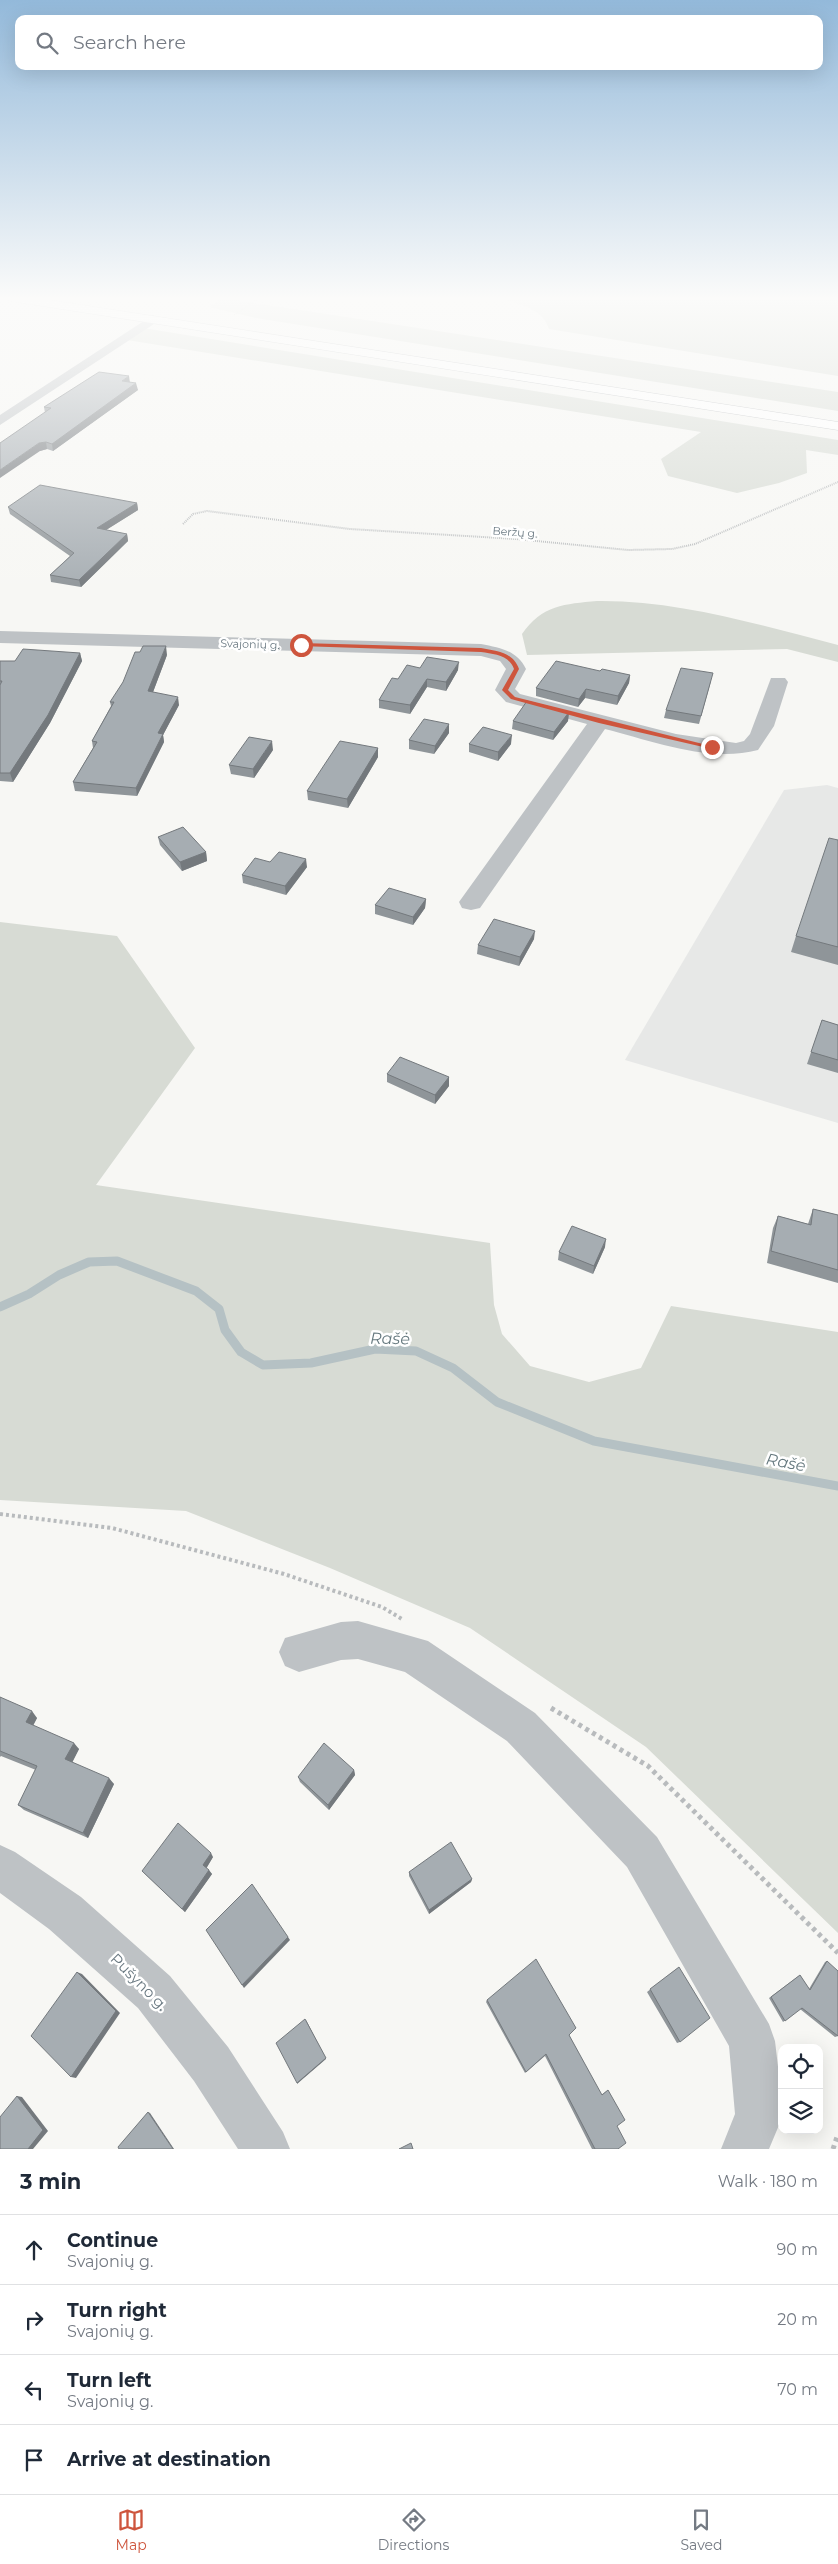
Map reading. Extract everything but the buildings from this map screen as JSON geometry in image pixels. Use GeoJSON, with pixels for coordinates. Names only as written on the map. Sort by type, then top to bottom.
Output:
{"type":"FeatureCollection","features":[{"type":"Feature","properties":{"kind":"highway"},"geometry":{"type":"LineString","coordinates":[[657,397],[838,426]]}},
{"type":"Feature","properties":{"kind":"street"},"geometry":{"type":"LineString","coordinates":[[0,420],[34,397]]}},
{"type":"Feature","properties":{"kind":"street","name":"Svajonių g."},"geometry":{"type":"LineString","coordinates":[[0,637],[481,650],[502,654],[514,661],[516,669],[505,690],[513,698],[599,722],[712,747],[739,750],[751,746],[758,737],[778,682]]}},
{"type":"Feature","properties":{"kind":"street"},"geometry":{"type":"LineString","coordinates":[[471,902],[599,722]]}},
{"type":"Feature","properties":{"kind":"street"},"geometry":{"type":"LineString","coordinates":[[298,1652],[341,1641],[358,1640],[414,1655],[521,1727],[642,1852],[752,2041],[759,2114],[745,2149]]}},
{"type":"Feature","properties":{"kind":"street","name":"Pušyno g."},"geometry":{"type":"LineString","coordinates":[[0,1867],[65,1913],[154,1992],[211,2064],[266,2149]]}},
{"type":"Feature","properties":{"kind":"path","name":"Beržų g."},"geometry":{"type":"LineString","coordinates":[[182,524],[193,514],[207,511],[350,529],[516,539],[628,550],[672,549],[695,544],[838,482]]}},
{"type":"Feature","properties":{"kind":"path"},"geometry":{"type":"LineString","coordinates":[[833,2149],[838,2134]]}},
{"type":"Feature","properties":{"kind":"shaded area"},"geometry":{"type":"Polygon","coordinates":[[[484,397],[573,397],[838,440],[838,455],[806,450],[807,473],[779,483],[737,493],[668,476],[661,459],[701,432],[484,397]]]}},
{"type":"Feature","properties":{"kind":"shaded area"},"geometry":{"type":"Polygon","coordinates":[[[752,397],[838,397],[838,411],[752,397]]]}},
{"type":"Feature","properties":{"kind":"shaded area"},"geometry":{"type":"Polygon","coordinates":[[[597,601],[628,602],[688,609],[779,630],[838,645],[838,662],[787,649],[527,655],[522,634],[538,617],[564,605],[597,601]]]}},
{"type":"Feature","properties":{"kind":"shaded area"},"geometry":{"type":"Polygon","coordinates":[[[827,785],[838,788],[838,1123],[625,1060],[784,790],[827,785]]]}},
{"type":"Feature","properties":{"kind":"shaded area"},"geometry":{"type":"Polygon","coordinates":[[[0,922],[117,936],[195,1048],[96,1185],[490,1243],[494,1305],[502,1334],[530,1366],[589,1382],[641,1368],[671,1306],[838,1332],[838,1933],[646,1747],[470,1628],[330,1568],[186,1511],[0,1500],[0,922]]]}},
{"type":"Feature","properties":{"kind":"waterway","name":"Rašė"},"geometry":{"type":"LineString","coordinates":[[0,1307],[29,1294],[59,1275],[89,1262],[117,1261],[196,1291],[219,1309],[225,1330],[241,1352],[263,1365],[311,1363],[375,1349],[416,1351],[453,1368],[497,1402],[594,1441],[838,1486]]}},
{"type":"Feature","properties":{"kind":"route"},"geometry":{"type":"LineString","coordinates":[[301,645],[481,650],[502,654],[514,661],[516,669],[505,690],[513,698],[555,708],[599,722],[712,747]]}}]}
